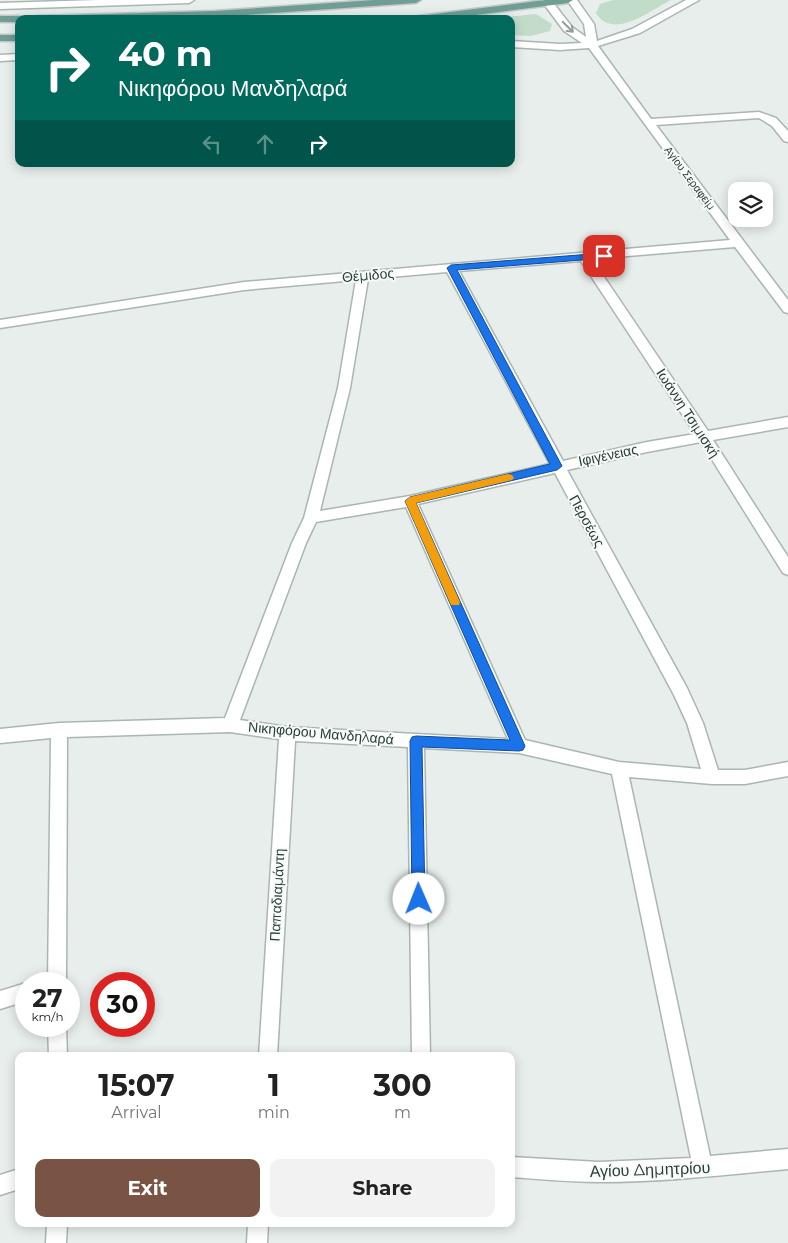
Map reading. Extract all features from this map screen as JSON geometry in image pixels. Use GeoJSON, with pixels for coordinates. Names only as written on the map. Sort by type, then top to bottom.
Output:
{"type":"FeatureCollection","features":[{"type":"Feature","properties":{"kind":"main road"},"geometry":{"type":"LineString","coordinates":[[180,15],[416,0]]}},
{"type":"Feature","properties":{"kind":"main road"},"geometry":{"type":"LineString","coordinates":[[447,15],[547,1],[568,0]]}},
{"type":"Feature","properties":{"kind":"main road"},"geometry":{"type":"LineString","coordinates":[[0,19],[15,19]]}},
{"type":"Feature","properties":{"kind":"main road"},"geometry":{"type":"LineString","coordinates":[[0,38],[15,38]]}},
{"type":"Feature","properties":{"kind":"street"},"geometry":{"type":"LineString","coordinates":[[0,6],[189,0]]}},
{"type":"Feature","properties":{"kind":"street","name":"Αγίου Σεραφείμ"},"geometry":{"type":"LineString","coordinates":[[572,0],[589,24],[593,46]]}},
{"type":"Feature","properties":{"kind":"street"},"geometry":{"type":"LineString","coordinates":[[515,44],[572,48],[593,46],[636,31],[694,0]]}},
{"type":"Feature","properties":{"kind":"street","name":"Αγίου Σεραφείμ"},"geometry":{"type":"LineString","coordinates":[[547,1],[568,29],[593,46],[788,309]]}},
{"type":"Feature","properties":{"kind":"street"},"geometry":{"type":"LineString","coordinates":[[0,58],[15,57]]}},
{"type":"Feature","properties":{"kind":"street"},"geometry":{"type":"LineString","coordinates":[[648,122],[768,116],[774,120],[788,139]]}},
{"type":"Feature","properties":{"kind":"street","name":"Θέμιδος"},"geometry":{"type":"LineString","coordinates":[[0,324],[244,286],[584,258],[738,243]]}},
{"type":"Feature","properties":{"kind":"street","name":"Ιωάννη Τσιμισκή"},"geometry":{"type":"LineString","coordinates":[[584,258],[704,436],[788,569]]}},
{"type":"Feature","properties":{"kind":"street","name":"Περσέως"},"geometry":{"type":"LineString","coordinates":[[451,268],[681,693],[695,723],[712,777]]}},
{"type":"Feature","properties":{"kind":"street"},"geometry":{"type":"LineString","coordinates":[[230,725],[299,543],[311,518],[344,388],[362,275]]}},
{"type":"Feature","properties":{"kind":"street","name":"Ιφιγένειας"},"geometry":{"type":"LineString","coordinates":[[311,518],[410,501],[557,466],[704,436],[788,422]]}},
{"type":"Feature","properties":{"kind":"street"},"geometry":{"type":"LineString","coordinates":[[410,501],[519,746]]}},
{"type":"Feature","properties":{"kind":"street","name":"Νικηφόρου Μανδηλαρά"},"geometry":{"type":"LineString","coordinates":[[0,736],[59,730],[230,725],[287,734],[519,746],[619,769],[712,777],[745,777],[788,768]]}},
{"type":"Feature","properties":{"kind":"street"},"geometry":{"type":"LineString","coordinates":[[56,972],[59,730]]}},
{"type":"Feature","properties":{"kind":"street","name":"Παπαδιαμάντη"},"geometry":{"type":"LineString","coordinates":[[268,1052],[287,734]]}},
{"type":"Feature","properties":{"kind":"street"},"geometry":{"type":"LineString","coordinates":[[416,741],[421,1052]]}},
{"type":"Feature","properties":{"kind":"street"},"geometry":{"type":"LineString","coordinates":[[619,769],[703,1168]]}},
{"type":"Feature","properties":{"kind":"street"},"geometry":{"type":"LineString","coordinates":[[0,1000],[15,995]]}},
{"type":"Feature","properties":{"kind":"street"},"geometry":{"type":"LineString","coordinates":[[57,1037],[58,1052]]}},
{"type":"Feature","properties":{"kind":"street","name":"Αγίου Δημητρίου"},"geometry":{"type":"LineString","coordinates":[[515,1167],[596,1172],[703,1168],[788,1159]]}},
{"type":"Feature","properties":{"kind":"street"},"geometry":{"type":"LineString","coordinates":[[0,1185],[15,1180]]}},
{"type":"Feature","properties":{"kind":"street"},"geometry":{"type":"LineString","coordinates":[[56,1243],[57,1227]]}},
{"type":"Feature","properties":{"kind":"street"},"geometry":{"type":"LineString","coordinates":[[256,1243],[258,1227]]}},
{"type":"Feature","properties":{"kind":"green space"},"geometry":{"type":"Polygon","coordinates":[[[613,0],[671,0],[632,21],[612,24],[603,21],[596,13],[600,4],[613,0]]]}},
{"type":"Feature","properties":{"kind":"green space"},"geometry":{"type":"Polygon","coordinates":[[[536,14],[552,24],[550,31],[531,36],[515,35],[515,16],[536,14]]]}},
{"type":"Feature","properties":{"kind":"slow traffic"},"geometry":{"type":"LineString","coordinates":[[455,602],[410,501],[508,478]]}},
{"type":"Feature","properties":{"kind":"route"},"geometry":{"type":"LineString","coordinates":[[419,899],[416,741],[519,746],[410,501],[557,466],[451,268],[604,256]]}}]}
